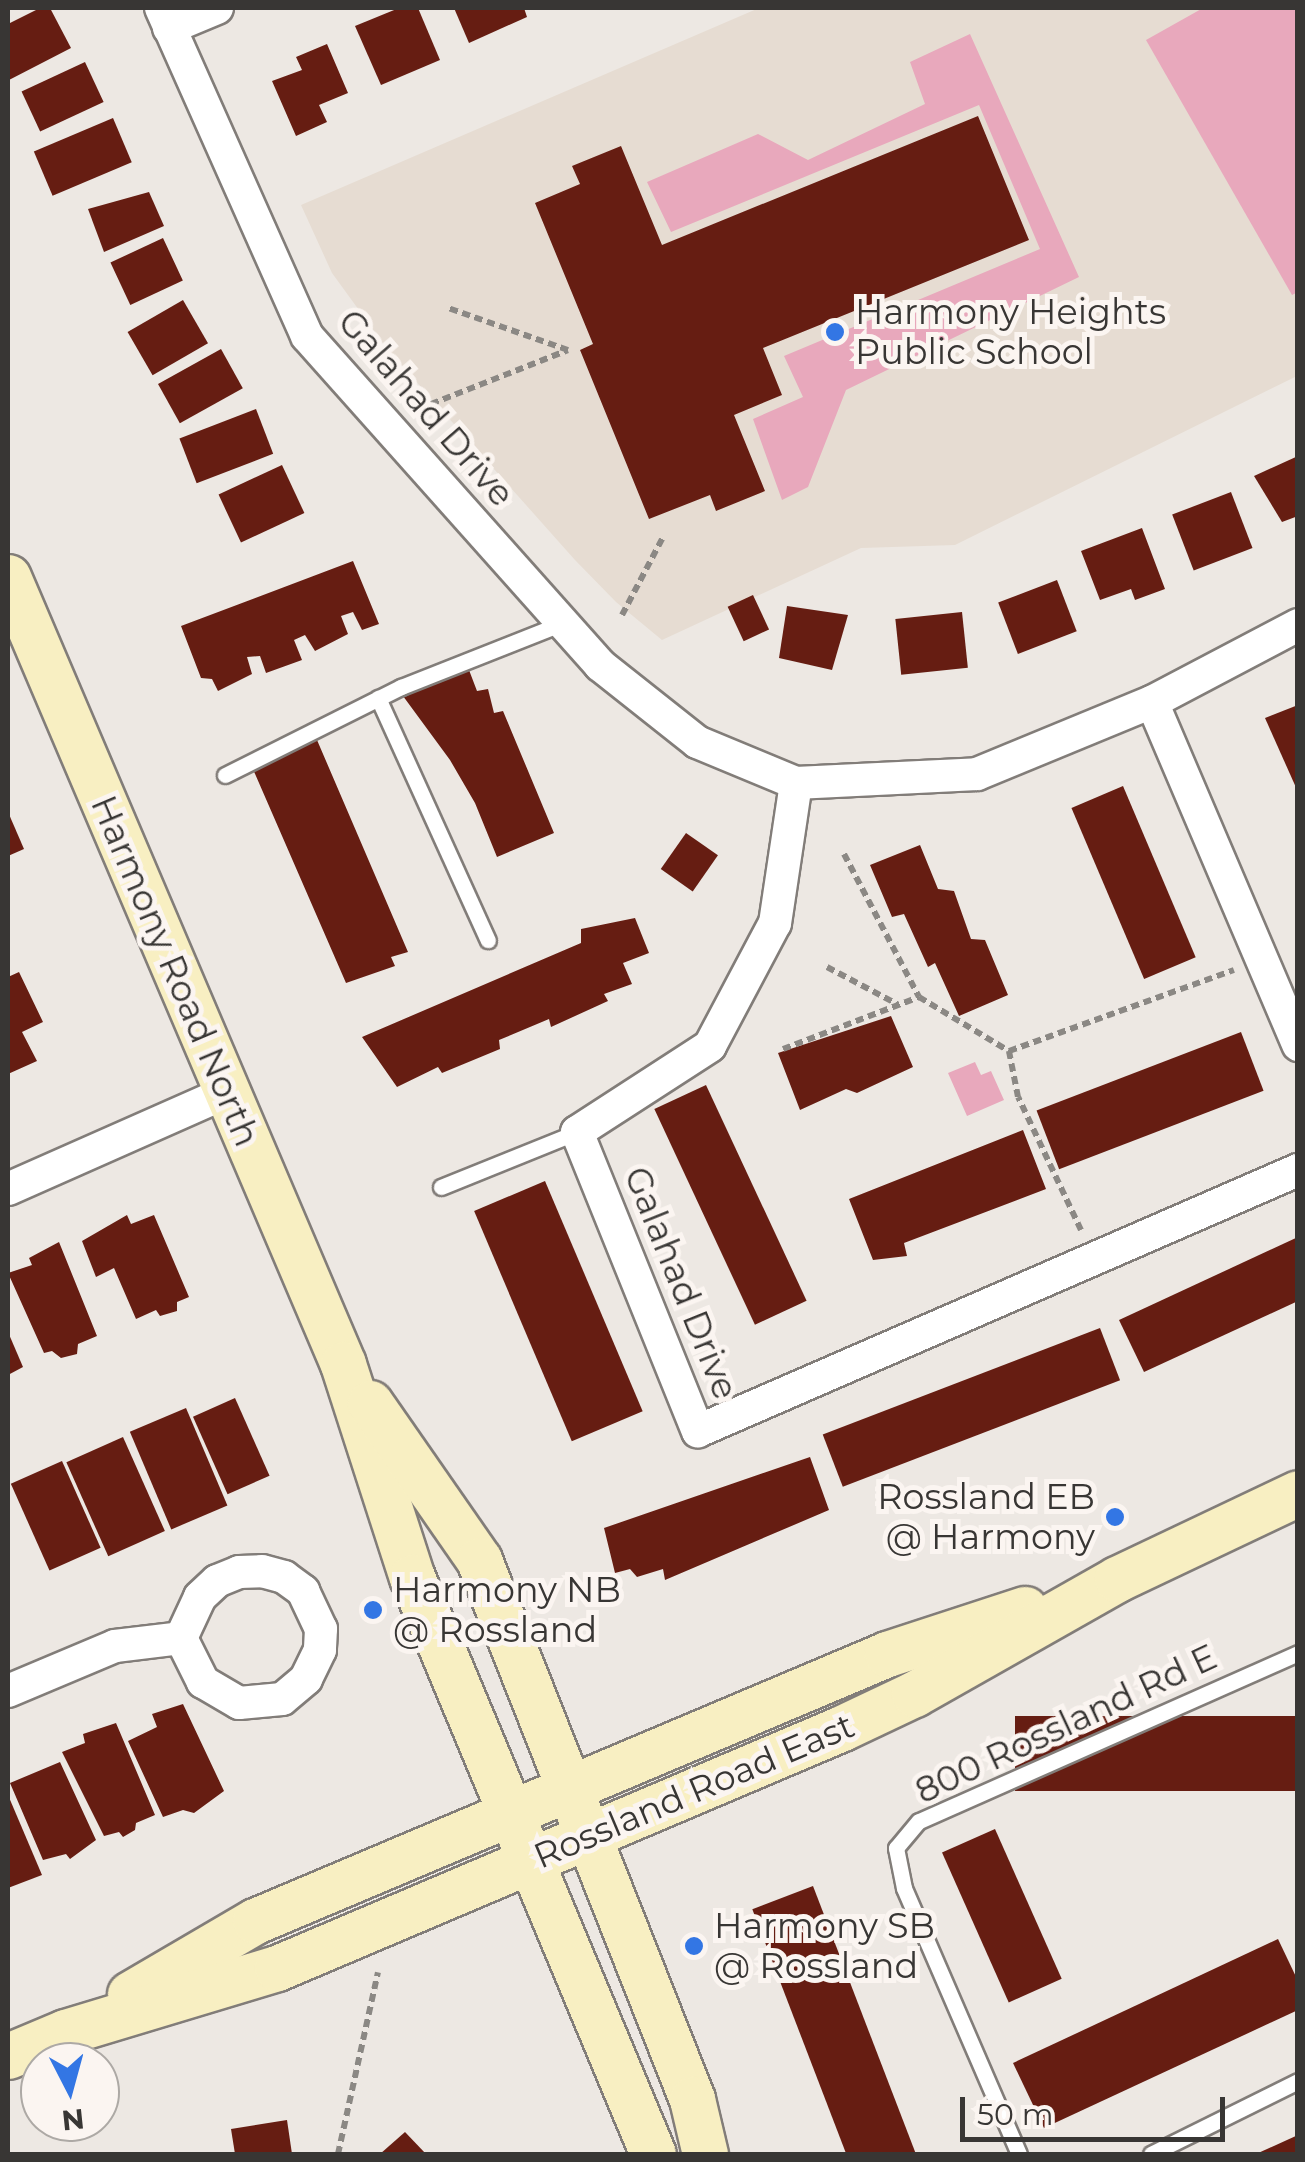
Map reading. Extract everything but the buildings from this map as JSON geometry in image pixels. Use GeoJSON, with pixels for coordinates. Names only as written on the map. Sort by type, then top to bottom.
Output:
{"type":"FeatureCollection","features":[{"type":"Feature","properties":{"kind":"main road","name":"Harmony Road North"},"geometry":{"type":"LineString","coordinates":[[8,577],[343,1364],[412,1577],[653,2154]]}},
{"type":"Feature","properties":{"kind":"main road","name":"Harmony Road North"},"geometry":{"type":"LineString","coordinates":[[343,1364],[478,1560],[692,2099],[705,2154]]}},
{"type":"Feature","properties":{"kind":"main road","name":"Rossland Road East"},"geometry":{"type":"LineString","coordinates":[[8,2056],[65,2032],[277,1968],[589,1837],[914,1694],[1117,1579],[1298,1493]]}},
{"type":"Feature","properties":{"kind":"main road","name":"Rossland Road East"},"geometry":{"type":"LineString","coordinates":[[65,2032],[255,1920],[888,1654],[1117,1579]]}},
{"type":"Feature","properties":{"kind":"street"},"geometry":{"type":"LineString","coordinates":[[165,18],[217,8]]}},
{"type":"Feature","properties":{"kind":"street","name":"Galahad Drive"},"geometry":{"type":"LineString","coordinates":[[165,18],[308,336],[600,665],[697,742],[796,783],[976,774],[1152,702],[1298,625]]}},
{"type":"Feature","properties":{"kind":"street"},"geometry":{"type":"LineString","coordinates":[[1152,702],[1298,1045]]}},
{"type":"Feature","properties":{"kind":"street"},"geometry":{"type":"LineString","coordinates":[[578,1132],[710,1046],[775,923],[796,783]]}},
{"type":"Feature","properties":{"kind":"street"},"geometry":{"type":"LineString","coordinates":[[8,1189],[227,1092]]}},
{"type":"Feature","properties":{"kind":"street","name":"Galahad Drive"},"geometry":{"type":"LineString","coordinates":[[578,1132],[698,1431],[1298,1170]]}},
{"type":"Feature","properties":{"kind":"street"},"geometry":{"type":"LineString","coordinates":[[262,1570],[284,1577],[309,1600],[321,1629],[320,1650],[306,1679],[282,1699],[260,1704],[220,1696],[203,1682],[182,1638],[200,1597],[217,1581],[238,1572],[262,1570]]}},
{"type":"Feature","properties":{"kind":"street"},"geometry":{"type":"LineString","coordinates":[[8,1691],[115,1646],[182,1638]]}},
{"type":"Feature","properties":{"kind":"lane"},"geometry":{"type":"LineString","coordinates":[[225,775],[378,698],[563,624]]}},
{"type":"Feature","properties":{"kind":"lane"},"geometry":{"type":"LineString","coordinates":[[378,698],[488,940]]}},
{"type":"Feature","properties":{"kind":"lane"},"geometry":{"type":"LineString","coordinates":[[441,1187],[578,1132]]}},
{"type":"Feature","properties":{"kind":"lane","name":"800 Rossland Rd E"},"geometry":{"type":"LineString","coordinates":[[1020,2154],[904,1888],[896,1848],[919,1821],[1298,1653]]}},
{"type":"Feature","properties":{"kind":"lane"},"geometry":{"type":"LineString","coordinates":[[1151,2154],[1298,2081]]}},
{"type":"Feature","properties":{"kind":"path"},"geometry":{"type":"LineString","coordinates":[[431,404],[568,350],[448,308]]}},
{"type":"Feature","properties":{"kind":"path"},"geometry":{"type":"LineString","coordinates":[[622,615],[662,539]]}},
{"type":"Feature","properties":{"kind":"path"},"geometry":{"type":"LineString","coordinates":[[844,854],[919,997],[1010,1050],[1262,960]]}},
{"type":"Feature","properties":{"kind":"path"},"geometry":{"type":"LineString","coordinates":[[827,967],[898,1004]]}},
{"type":"Feature","properties":{"kind":"path"},"geometry":{"type":"LineString","coordinates":[[784,1049],[919,997]]}},
{"type":"Feature","properties":{"kind":"path"},"geometry":{"type":"LineString","coordinates":[[1010,1050],[1018,1097],[1094,1258]]}},
{"type":"Feature","properties":{"kind":"path"},"geometry":{"type":"LineString","coordinates":[[338,2154],[378,1972]]}},
{"type":"Feature","properties":{"kind":"shaded area","name":"Harmony Heights Public School"},"geometry":{"type":"Polygon","coordinates":[[[759,8],[1297,8],[1297,376],[955,545],[861,548],[662,640],[616,602],[575,560],[388,350],[332,273],[301,205],[759,8]]]}},
{"type":"Feature","properties":{"kind":"shaded area"},"geometry":{"type":"Polygon","coordinates":[[[1203,8],[1297,8],[1298,292],[1292,295],[1146,40],[1203,8]]]}},
{"type":"Feature","properties":{"kind":"shaded area"},"geometry":{"type":"Polygon","coordinates":[[[970,34],[1079,277],[846,390],[808,487],[782,500],[753,419],[803,397],[784,356],[1040,249],[979,105],[671,232],[647,182],[758,134],[808,160],[925,104],[910,62],[970,34]]]}},
{"type":"Feature","properties":{"kind":"shaded area"},"geometry":{"type":"Polygon","coordinates":[[[975,1062],[981,1075],[991,1071],[1004,1100],[967,1116],[948,1073],[975,1062]]]}},
{"type":"Feature","properties":{"kind":"place","name":"Harmony Heights Public School"},"geometry":{"type":"Point","coordinates":[835,332]}},
{"type":"Feature","properties":{"kind":"place","name":"Rossland EB @ Harmony"},"geometry":{"type":"Point","coordinates":[1115,1517]}},
{"type":"Feature","properties":{"kind":"place","name":"Harmony NB @ Rossland"},"geometry":{"type":"Point","coordinates":[373,1610]}},
{"type":"Feature","properties":{"kind":"place","name":"Harmony SB @ Rossland"},"geometry":{"type":"Point","coordinates":[694,1946]}}]}
